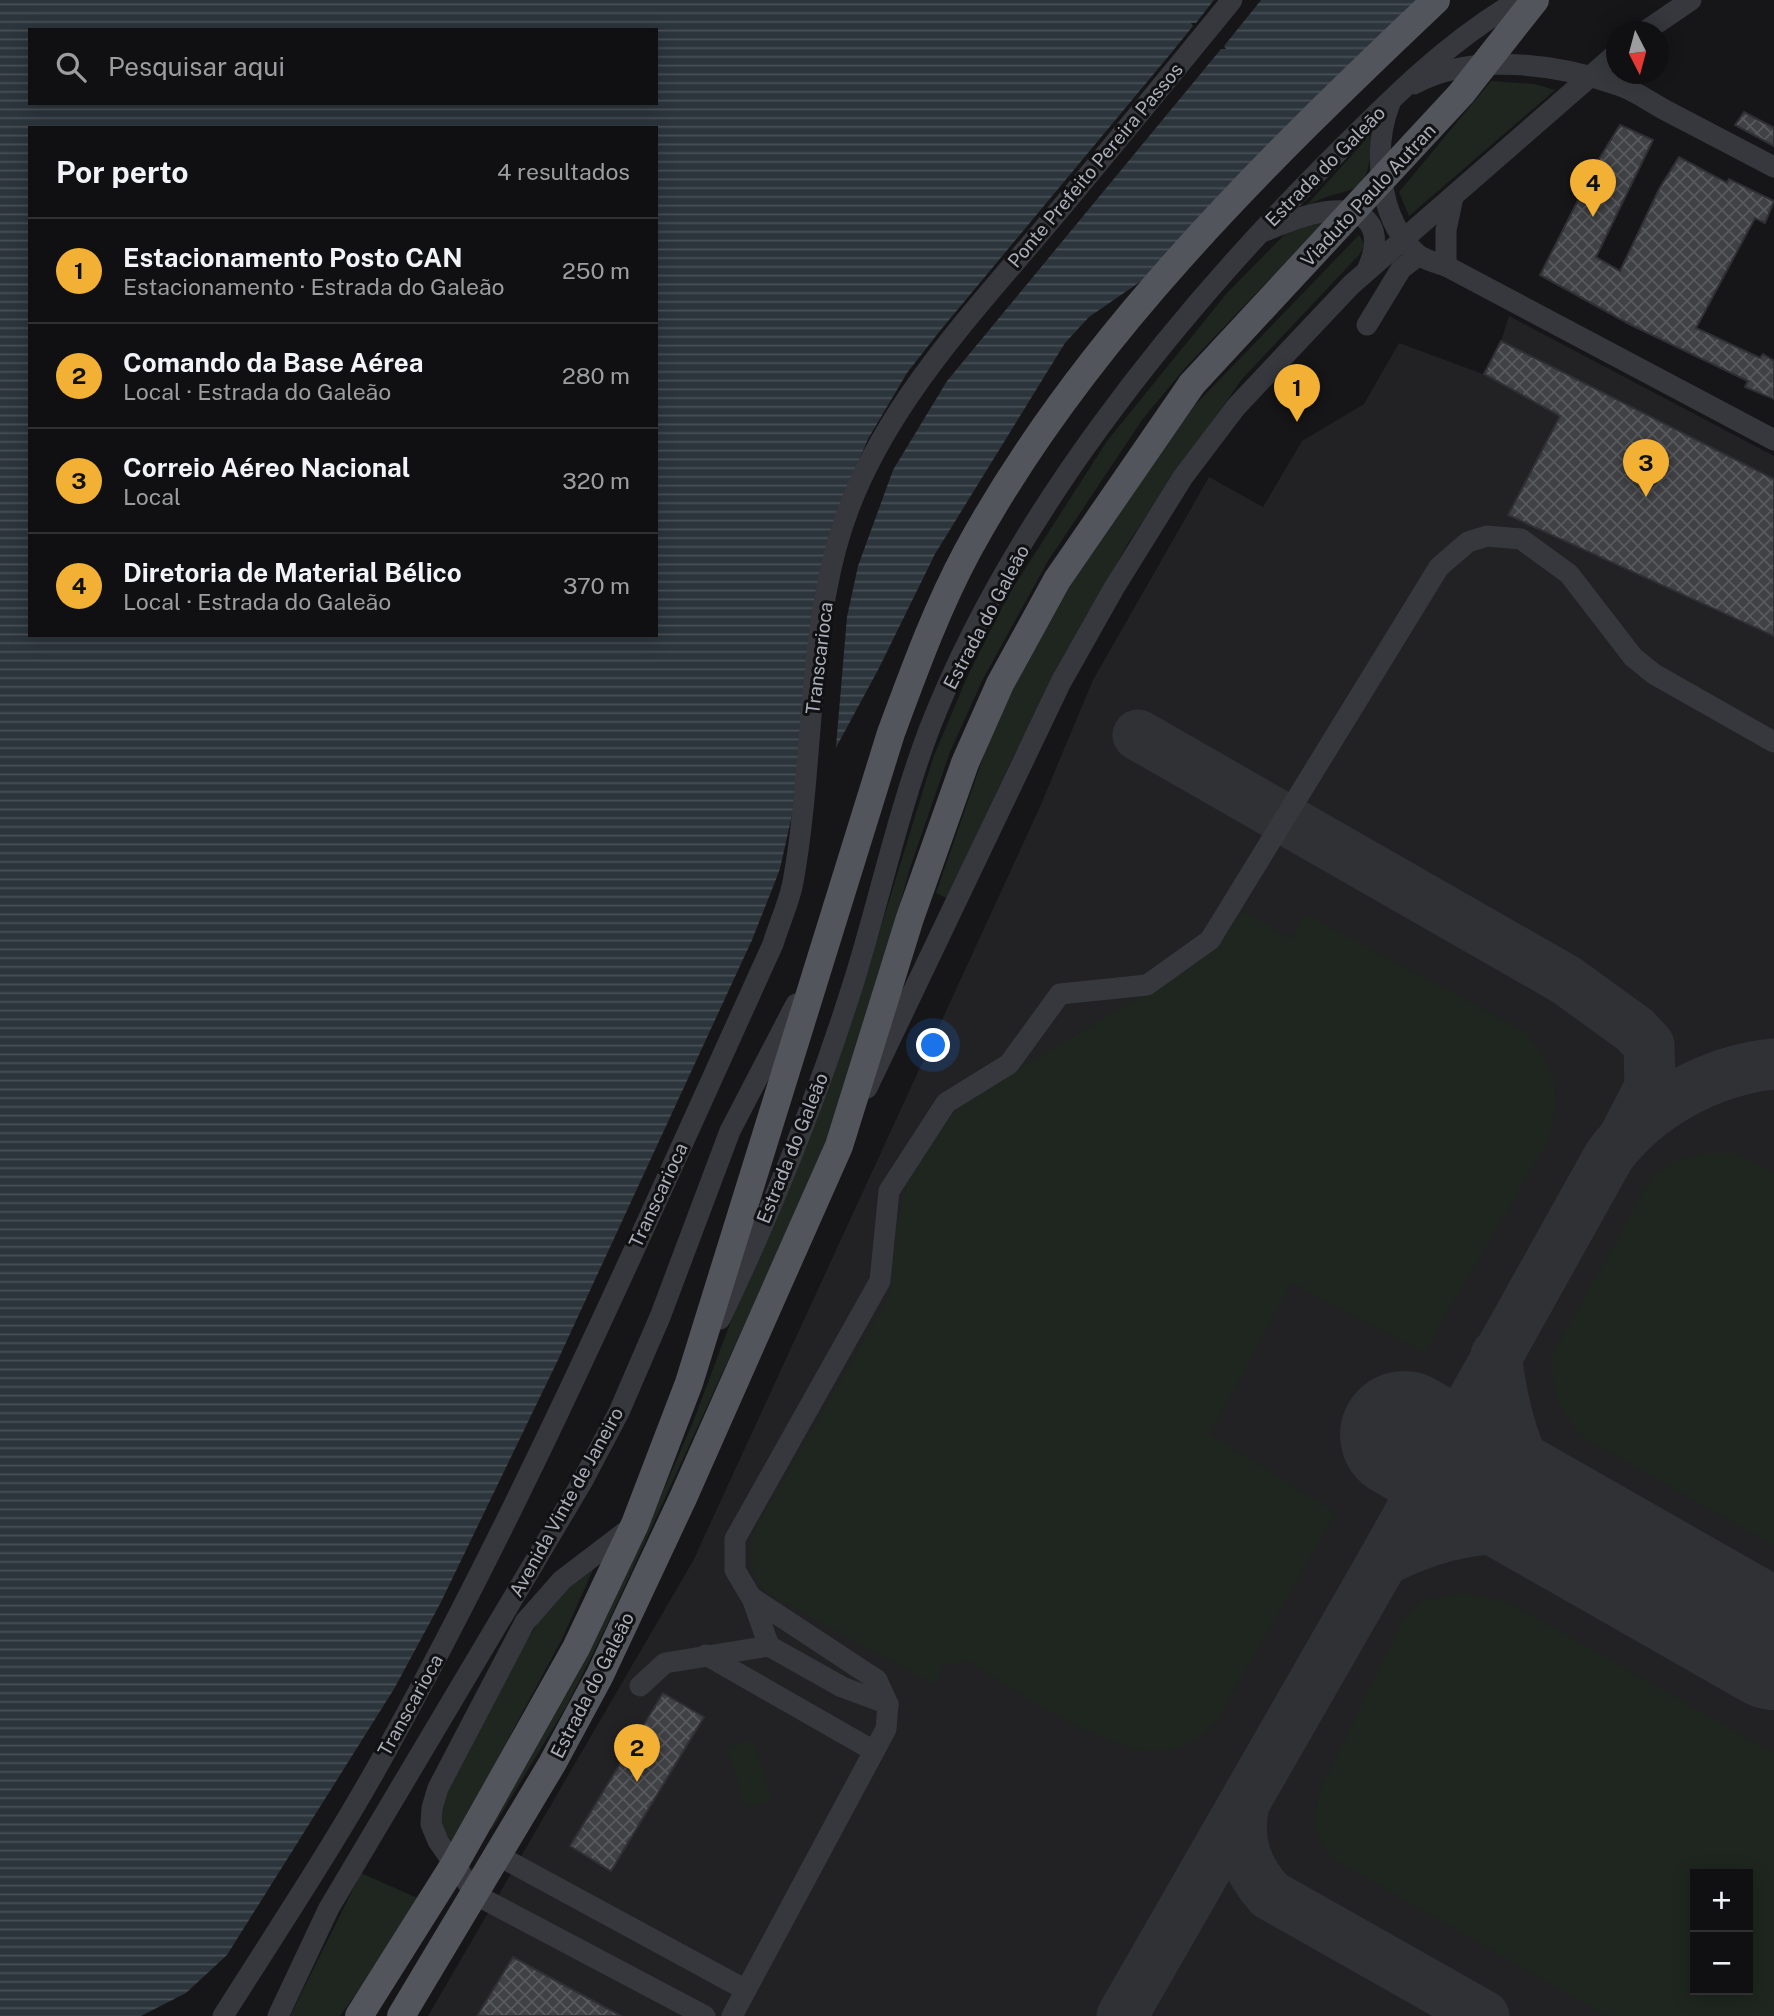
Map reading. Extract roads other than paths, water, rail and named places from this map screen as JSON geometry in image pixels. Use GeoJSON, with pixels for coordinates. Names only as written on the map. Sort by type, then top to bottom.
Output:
{"type":"FeatureCollection","features":[{"type":"Feature","properties":{"kind":"main road","name":"Estrada do Galeão"},"geometry":{"type":"LineString","coordinates":[[359,2016],[454,1865],[576,1648],[635,1524],[689,1383],[891,733],[935,619],[968,551],[1032,448],[1121,327],[1221,212],[1313,116],[1436,0]]}},
{"type":"Feature","properties":{"kind":"main road","name":"Viaduto Paulo Autran"},"geometry":{"type":"LineString","coordinates":[[1192,384],[1428,131],[1535,0]]}},
{"type":"Feature","properties":{"kind":"main road","name":"Estrada do Galeão"},"geometry":{"type":"LineString","coordinates":[[401,2016],[499,1856],[600,1675],[683,1499],[839,1146],[910,918],[965,763],[1000,684],[1057,580],[1192,384]]}},
{"type":"Feature","properties":{"kind":"street","name":"Ponte Prefeito Pereira Passos"},"geometry":{"type":"LineString","coordinates":[[958,330],[1232,0]]}},
{"type":"Feature","properties":{"kind":"street","name":"Estrada do Galeão"},"geometry":{"type":"LineString","coordinates":[[689,1383],[780,1182],[830,1051],[860,959],[897,827],[929,731],[954,673],[998,586],[1073,466],[1152,356],[1249,241],[1443,51],[1519,0]]}},
{"type":"Feature","properties":{"kind":"street"},"geometry":{"type":"LineString","coordinates":[[1660,21],[1691,0]]}},
{"type":"Feature","properties":{"kind":"street","name":"Estrada do Galeão"},"geometry":{"type":"LineString","coordinates":[[839,1146],[1061,682],[1114,588],[1183,477],[1236,407],[1293,343],[1368,268],[1405,239],[1606,63]]}},
{"type":"Feature","properties":{"kind":"street"},"geometry":{"type":"LineString","coordinates":[[1774,167],[1619,85],[1542,65],[1516,64],[1442,74],[1395,96],[1381,142],[1386,201],[1392,224],[1418,256],[1446,266],[1774,440]]}},
{"type":"Feature","properties":{"kind":"street"},"geometry":{"type":"LineString","coordinates":[[1446,266],[1446,230],[1452,197]]}},
{"type":"Feature","properties":{"kind":"street"},"geometry":{"type":"LineString","coordinates":[[1249,241],[1265,231],[1298,218],[1326,212],[1352,211],[1367,220],[1373,229],[1375,248],[1368,268],[1389,288]]}},
{"type":"Feature","properties":{"kind":"street"},"geometry":{"type":"LineString","coordinates":[[1367,325],[1401,269],[1418,256]]}},
{"type":"Feature","properties":{"kind":"street","name":"Transcarioca"},"geometry":{"type":"LineString","coordinates":[[223,2016],[390,1745],[528,1476],[773,944],[792,884],[818,654],[836,547],[856,494],[878,449],[904,403],[958,330]]}},
{"type":"Feature","properties":{"kind":"street"},"geometry":{"type":"LineString","coordinates":[[769,1646],[752,1598],[735,1570],[735,1539],[880,1281],[889,1191],[946,1103],[1009,1064],[1060,994],[1147,985],[1210,940],[1439,567],[1468,542],[1487,536],[1521,539],[1569,574],[1633,657],[1654,674],[1774,742]]}},
{"type":"Feature","properties":{"kind":"street","name":"Avenida Vinte de Janeiro"},"geometry":{"type":"LineString","coordinates":[[278,2016],[329,1908],[582,1482],[619,1412],[660,1317],[716,1161],[793,1011],[829,929]]}},
{"type":"Feature","properties":{"kind":"street"},"geometry":{"type":"LineString","coordinates":[[635,1524],[562,1580],[525,1622],[438,1788],[431,1824],[438,1841],[476,1895],[705,2016]]}},
{"type":"Feature","properties":{"kind":"street"},"geometry":{"type":"LineString","coordinates":[[732,2016],[886,1729],[888,1704],[877,1681],[752,1598]]}},
{"type":"Feature","properties":{"kind":"street"},"geometry":{"type":"LineString","coordinates":[[640,1686],[665,1663],[769,1646],[842,1687],[888,1704]]}},
{"type":"Feature","properties":{"kind":"street"},"geometry":{"type":"LineString","coordinates":[[706,1655],[874,1751]]}},
{"type":"Feature","properties":{"kind":"street"},"geometry":{"type":"LineString","coordinates":[[499,1856],[746,1990]]}},
{"type":"Feature","properties":{"kind":"place","name":"Diretoria de Material Bélico"},"geometry":{"type":"Point","coordinates":[1593,217]}},
{"type":"Feature","properties":{"kind":"place","name":"Estacionamento Posto CAN"},"geometry":{"type":"Point","coordinates":[1297,422]}},
{"type":"Feature","properties":{"kind":"place","name":"Correio Aéreo Nacional"},"geometry":{"type":"Point","coordinates":[1646,497]}},
{"type":"Feature","properties":{"kind":"place","name":"Comando da Base Aérea"},"geometry":{"type":"Point","coordinates":[637,1782]}}]}
